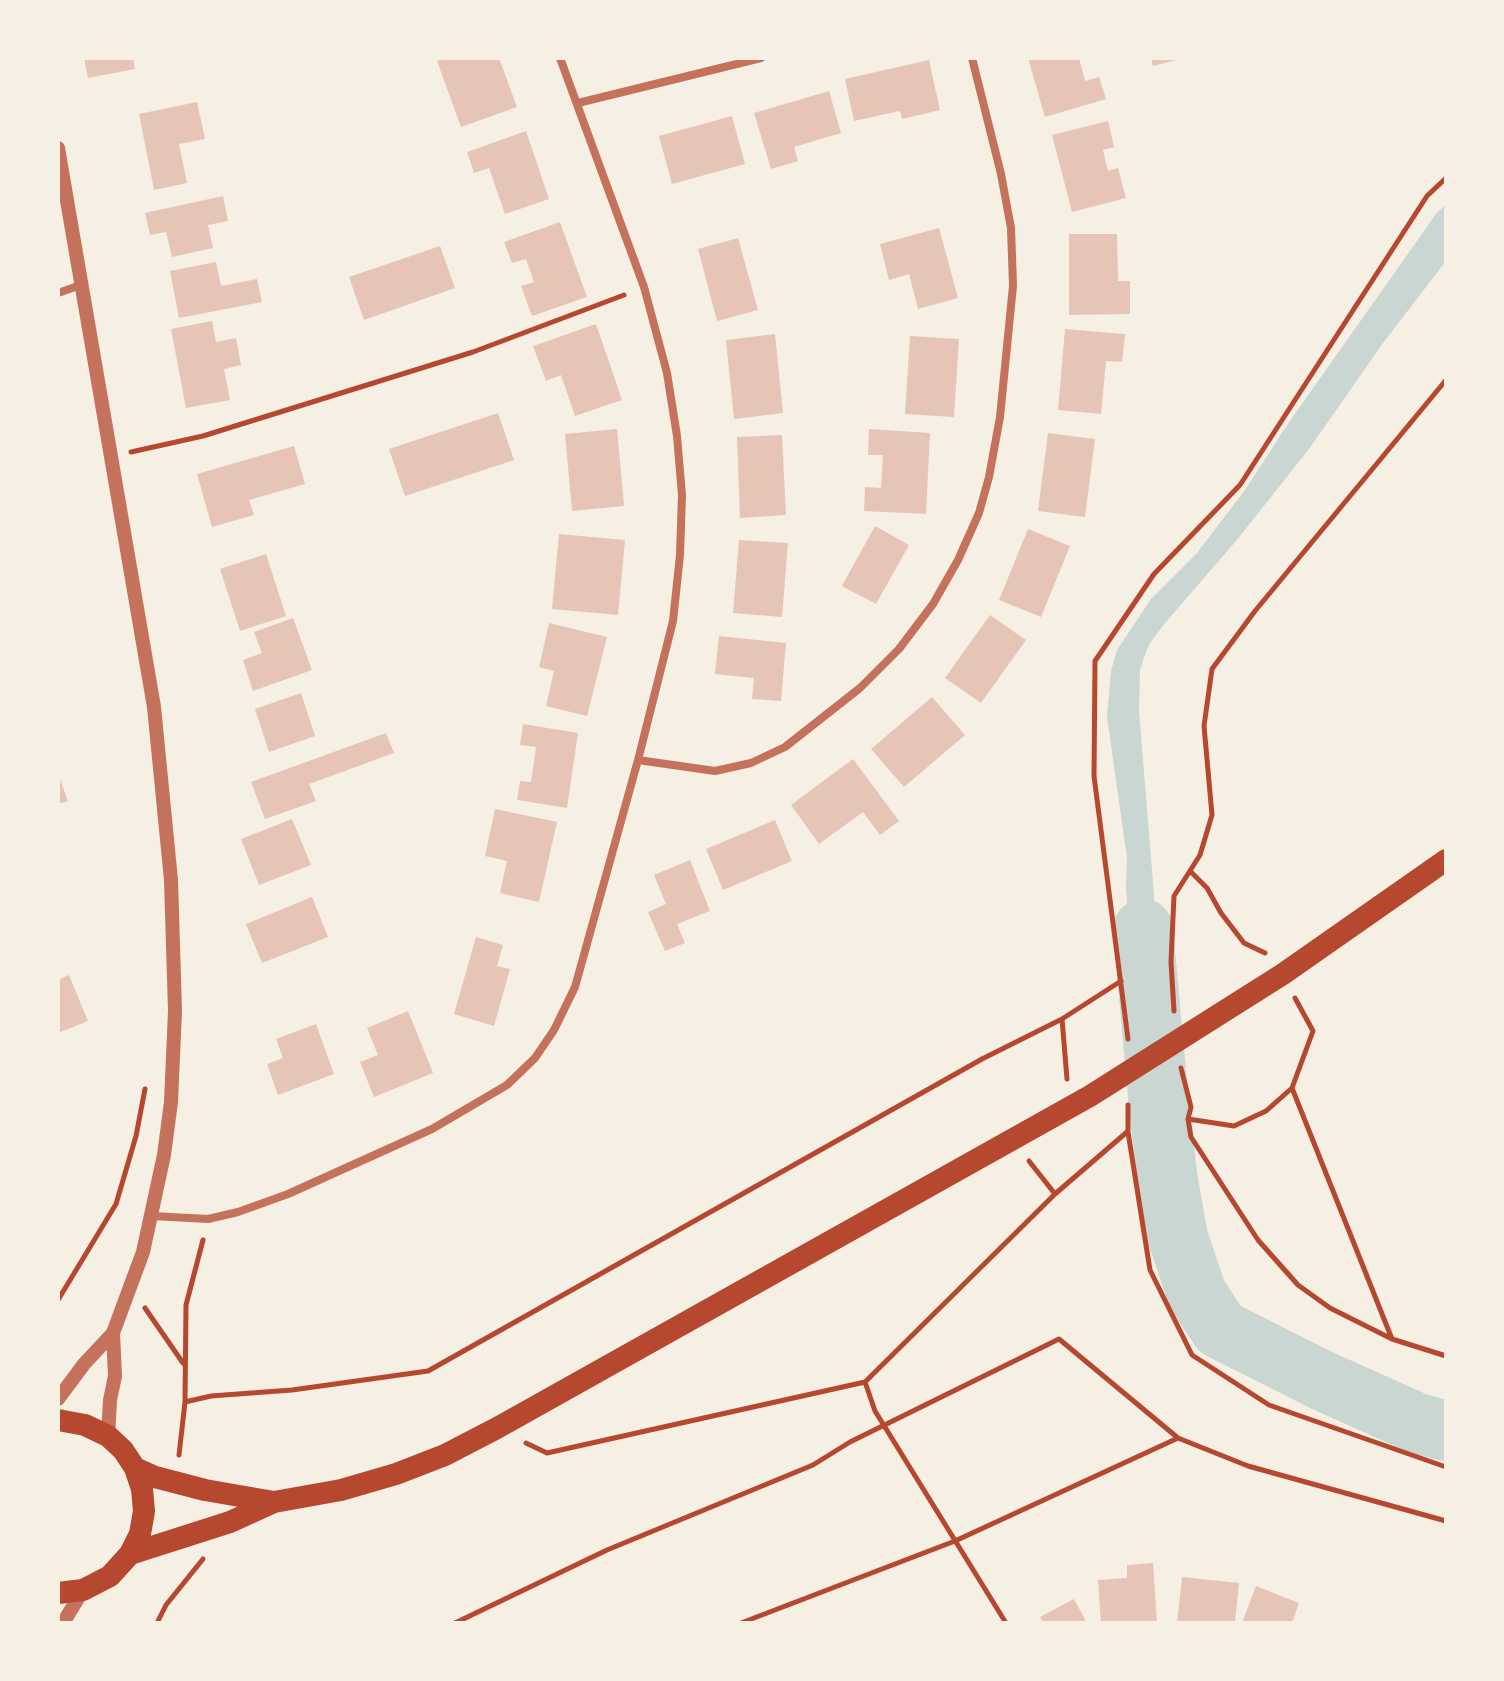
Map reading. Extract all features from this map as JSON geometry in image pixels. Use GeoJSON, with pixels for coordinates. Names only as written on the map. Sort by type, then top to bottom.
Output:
{"type":"FeatureCollection","features":[{"type":"Feature","properties":{"kind":"highway"},"geometry":{"type":"LineString","coordinates":[[130,1554],[230,1522],[274,1502],[341,1490],[396,1474],[445,1455],[497,1428],[1070,1108],[1283,974],[1446,860]]}},
{"type":"Feature","properties":{"kind":"highway"},"geometry":{"type":"LineString","coordinates":[[58,1420],[85,1425],[108,1436],[123,1450],[135,1468],[142,1489],[144,1511],[140,1534],[130,1554],[110,1576],[83,1590],[58,1593]]}},
{"type":"Feature","properties":{"kind":"highway"},"geometry":{"type":"LineString","coordinates":[[135,1468],[155,1477],[205,1490],[274,1502]]}},
{"type":"Feature","properties":{"kind":"street"},"geometry":{"type":"LineString","coordinates":[[152,1216],[208,1219],[288,1194],[432,1129],[507,1085],[535,1058],[554,1030],[575,987],[673,621],[682,495],[667,373],[644,287],[560,58]]}},
{"type":"Feature","properties":{"kind":"street"},"geometry":{"type":"LineString","coordinates":[[578,103],[761,58]]}},
{"type":"Feature","properties":{"kind":"street"},"geometry":{"type":"LineString","coordinates":[[638,760],[715,771],[751,763],[785,747],[851,696],[899,649],[933,604],[958,560],[979,513],[989,477],[1000,417],[1013,286],[1011,228],[972,58]]}},
{"type":"Feature","properties":{"kind":"street"},"geometry":{"type":"LineString","coordinates":[[58,148],[154,707],[171,880],[175,1011],[171,1102],[164,1155],[152,1216],[131,1288],[113,1333],[84,1364],[58,1399]]}},
{"type":"Feature","properties":{"kind":"street"},"geometry":{"type":"LineString","coordinates":[[58,293],[81,285]]}},
{"type":"Feature","properties":{"kind":"street"},"geometry":{"type":"LineString","coordinates":[[108,1436],[115,1376],[113,1333]]}},
{"type":"Feature","properties":{"kind":"street"},"geometry":{"type":"LineString","coordinates":[[63,1623],[83,1590]]}},
{"type":"Feature","properties":{"kind":"path"},"geometry":{"type":"LineString","coordinates":[[1128,1044],[1094,776],[1095,661],[1154,574],[1240,485],[1427,196],[1446,178]]}},
{"type":"Feature","properties":{"kind":"path"},"geometry":{"type":"LineString","coordinates":[[113,456],[203,436],[473,352],[644,287]]}},
{"type":"Feature","properties":{"kind":"path"},"geometry":{"type":"LineString","coordinates":[[1171,962],[1174,896],[1200,855],[1212,815],[1204,726],[1212,669],[1255,611],[1446,380]]}},
{"type":"Feature","properties":{"kind":"path"},"geometry":{"type":"LineString","coordinates":[[1190,870],[1207,888],[1244,943],[1264,953],[1283,974],[1313,1031],[1292,1088],[1266,1111],[1234,1126],[1188,1119],[1191,1137],[1258,1240],[1298,1285],[1330,1308],[1392,1339],[1446,1356]]}},
{"type":"Feature","properties":{"kind":"path"},"geometry":{"type":"LineString","coordinates":[[185,1402],[211,1396],[332,1385],[428,1371],[968,1067],[1062,1019],[1121,981]]}},
{"type":"Feature","properties":{"kind":"path"},"geometry":{"type":"LineString","coordinates":[[1062,1019],[1070,1108]]}},
{"type":"Feature","properties":{"kind":"path"},"geometry":{"type":"LineString","coordinates":[[58,1300],[116,1204],[136,1136],[146,1086]]}},
{"type":"Feature","properties":{"kind":"path"},"geometry":{"type":"LineString","coordinates":[[1292,1088],[1392,1339]]}},
{"type":"Feature","properties":{"kind":"path"},"geometry":{"type":"LineString","coordinates":[[1128,1094],[1128,1132],[1150,1270],[1192,1355],[1269,1405],[1446,1467]]}},
{"type":"Feature","properties":{"kind":"path"},"geometry":{"type":"LineString","coordinates":[[497,1428],[547,1453],[865,1382],[1055,1194],[1128,1132]]}},
{"type":"Feature","properties":{"kind":"path"},"geometry":{"type":"LineString","coordinates":[[1012,1141],[1055,1194]]}},
{"type":"Feature","properties":{"kind":"path"},"geometry":{"type":"LineString","coordinates":[[181,1441],[185,1402],[186,1305],[208,1219]]}},
{"type":"Feature","properties":{"kind":"path"},"geometry":{"type":"LineString","coordinates":[[131,1288],[184,1365]]}},
{"type":"Feature","properties":{"kind":"path"},"geometry":{"type":"LineString","coordinates":[[455,1623],[607,1550],[813,1465],[884,1425],[1059,1339],[1178,1438],[1248,1466],[1446,1521]]}},
{"type":"Feature","properties":{"kind":"path"},"geometry":{"type":"LineString","coordinates":[[865,1382],[875,1411],[1006,1623]]}},
{"type":"Feature","properties":{"kind":"path"},"geometry":{"type":"LineString","coordinates":[[741,1623],[955,1541],[1178,1438]]}},
{"type":"Feature","properties":{"kind":"path"},"geometry":{"type":"LineString","coordinates":[[157,1623],[166,1605],[200,1564],[205,1551]]}},
{"type":"Feature","properties":{"kind":"shaded area"},"geometry":{"type":"Polygon","coordinates":[[[1446,204],[1446,261],[1383,343],[1309,449],[1236,541],[1165,623],[1144,657],[1140,670],[1139,711],[1163,1005],[1140,1019],[1132,965],[1127,858],[1107,717],[1111,671],[1117,650],[1151,599],[1197,553],[1245,490],[1287,425],[1446,204]]]}},
{"type":"Feature","properties":{"kind":"building"},"geometry":{"type":"Polygon","coordinates":[[[84,58],[133,58],[135,69],[88,78],[84,58]]]}},
{"type":"Feature","properties":{"kind":"building"},"geometry":{"type":"Polygon","coordinates":[[[447,58],[499,58],[517,107],[461,127],[437,61],[447,58]]]}},
{"type":"Feature","properties":{"kind":"building"},"geometry":{"type":"Polygon","coordinates":[[[1028,58],[1079,58],[1085,81],[1099,77],[1106,99],[1045,117],[1028,58]]]}},
{"type":"Feature","properties":{"kind":"building"},"geometry":{"type":"Polygon","coordinates":[[[1151,58],[1180,58],[1180,59],[1153,66],[1151,58]]]}},
{"type":"Feature","properties":{"kind":"building"},"geometry":{"type":"Polygon","coordinates":[[[929,60],[940,110],[902,119],[900,111],[854,121],[845,79],[929,60]]]}},
{"type":"Feature","properties":{"kind":"building"},"geometry":{"type":"Polygon","coordinates":[[[829,91],[841,133],[794,147],[798,161],[771,169],[754,113],[829,91]]]}},
{"type":"Feature","properties":{"kind":"building"},"geometry":{"type":"Polygon","coordinates":[[[197,102],[205,139],[179,144],[187,183],[154,190],[139,114],[197,102]]]}},
{"type":"Feature","properties":{"kind":"building"},"geometry":{"type":"Polygon","coordinates":[[[732,116],[745,164],[672,184],[659,136],[732,116]]]}},
{"type":"Feature","properties":{"kind":"building"},"geometry":{"type":"Polygon","coordinates":[[[1108,121],[1114,147],[1103,150],[1108,171],[1118,168],[1126,198],[1072,212],[1052,135],[1108,121]]]}},
{"type":"Feature","properties":{"kind":"building"},"geometry":{"type":"Polygon","coordinates":[[[526,131],[549,199],[505,214],[489,168],[474,173],[467,152],[526,131]]]}},
{"type":"Feature","properties":{"kind":"building"},"geometry":{"type":"Polygon","coordinates":[[[223,196],[228,221],[208,225],[213,248],[172,257],[166,232],[150,235],[145,213],[223,196]]]}},
{"type":"Feature","properties":{"kind":"building"},"geometry":{"type":"Polygon","coordinates":[[[560,222],[587,297],[532,316],[521,286],[534,282],[526,259],[512,263],[504,242],[560,222]]]}},
{"type":"Feature","properties":{"kind":"building"},"geometry":{"type":"Polygon","coordinates":[[[939,228],[958,298],[918,309],[909,274],[889,280],[880,244],[939,228]]]}},
{"type":"Feature","properties":{"kind":"building"},"geometry":{"type":"Polygon","coordinates":[[[1069,234],[1117,234],[1118,281],[1130,281],[1130,314],[1069,315],[1069,234]]]}},
{"type":"Feature","properties":{"kind":"building"},"geometry":{"type":"Polygon","coordinates":[[[738,238],[758,310],[717,321],[698,249],[738,238]]]}},
{"type":"Feature","properties":{"kind":"building"},"geometry":{"type":"Polygon","coordinates":[[[440,246],[455,288],[364,320],[349,277],[440,246]]]}},
{"type":"Feature","properties":{"kind":"building"},"geometry":{"type":"Polygon","coordinates":[[[216,262],[221,286],[257,279],[262,302],[179,318],[170,271],[216,262]]]}},
{"type":"Feature","properties":{"kind":"building"},"geometry":{"type":"Polygon","coordinates":[[[212,321],[216,342],[236,338],[241,365],[224,369],[230,400],[186,408],[171,329],[212,321]]]}},
{"type":"Feature","properties":{"kind":"building"},"geometry":{"type":"Polygon","coordinates":[[[596,324],[622,400],[575,416],[561,375],[546,381],[533,346],[596,324]]]}},
{"type":"Feature","properties":{"kind":"building"},"geometry":{"type":"Polygon","coordinates":[[[1065,329],[1125,334],[1122,362],[1106,361],[1101,414],[1058,410],[1065,329]]]}},
{"type":"Feature","properties":{"kind":"building"},"geometry":{"type":"Polygon","coordinates":[[[775,334],[783,413],[734,419],[726,340],[775,334]]]}},
{"type":"Feature","properties":{"kind":"building"},"geometry":{"type":"Polygon","coordinates":[[[910,336],[959,339],[954,417],[905,414],[910,336]]]}},
{"type":"Feature","properties":{"kind":"building"},"geometry":{"type":"Polygon","coordinates":[[[498,413],[514,460],[405,496],[389,449],[498,413]]]}},
{"type":"Feature","properties":{"kind":"building"},"geometry":{"type":"Polygon","coordinates":[[[617,429],[624,506],[572,511],[565,434],[617,429]]]}},
{"type":"Feature","properties":{"kind":"building"},"geometry":{"type":"Polygon","coordinates":[[[869,429],[930,433],[926,514],[864,511],[865,487],[881,488],[883,455],[868,455],[869,429]]]}},
{"type":"Feature","properties":{"kind":"building"},"geometry":{"type":"Polygon","coordinates":[[[1048,433],[1095,439],[1085,517],[1038,511],[1048,433]]]}},
{"type":"Feature","properties":{"kind":"building"},"geometry":{"type":"Polygon","coordinates":[[[782,435],[786,515],[740,518],[737,437],[782,435]]]}},
{"type":"Feature","properties":{"kind":"building"},"geometry":{"type":"Polygon","coordinates":[[[294,446],[305,484],[249,500],[254,515],[212,527],[197,474],[294,446]]]}},
{"type":"Feature","properties":{"kind":"building"},"geometry":{"type":"Polygon","coordinates":[[[875,526],[909,545],[876,604],[842,586],[875,526]]]}},
{"type":"Feature","properties":{"kind":"building"},"geometry":{"type":"Polygon","coordinates":[[[1028,529],[1070,546],[1041,617],[999,600],[1028,529]]]}},
{"type":"Feature","properties":{"kind":"building"},"geometry":{"type":"Polygon","coordinates":[[[559,534],[625,540],[618,615],[552,609],[559,534]]]}},
{"type":"Feature","properties":{"kind":"building"},"geometry":{"type":"Polygon","coordinates":[[[739,540],[788,543],[782,617],[733,613],[739,540]]]}},
{"type":"Feature","properties":{"kind":"building"},"geometry":{"type":"Polygon","coordinates":[[[266,554],[286,616],[240,631],[220,569],[266,554]]]}},
{"type":"Feature","properties":{"kind":"building"},"geometry":{"type":"Polygon","coordinates":[[[990,615],[1026,640],[981,703],[945,678],[990,615]]]}},
{"type":"Feature","properties":{"kind":"building"},"geometry":{"type":"Polygon","coordinates":[[[293,618],[312,670],[253,691],[243,660],[262,653],[254,632],[293,618]]]}},
{"type":"Feature","properties":{"kind":"building"},"geometry":{"type":"Polygon","coordinates":[[[549,623],[607,637],[587,716],[546,706],[554,671],[539,667],[549,623]]]}},
{"type":"Feature","properties":{"kind":"building"},"geometry":{"type":"Polygon","coordinates":[[[719,636],[786,643],[781,701],[752,699],[754,678],[715,674],[719,636]]]}},
{"type":"Feature","properties":{"kind":"building"},"geometry":{"type":"Polygon","coordinates":[[[301,693],[315,736],[269,752],[255,709],[301,693]]]}},
{"type":"Feature","properties":{"kind":"building"},"geometry":{"type":"Polygon","coordinates":[[[932,697],[965,735],[904,787],[871,749],[932,697]]]}},
{"type":"Feature","properties":{"kind":"building"},"geometry":{"type":"Polygon","coordinates":[[[523,724],[578,733],[567,808],[517,800],[520,781],[531,782],[536,747],[520,745],[523,724]]]}},
{"type":"Feature","properties":{"kind":"building"},"geometry":{"type":"Polygon","coordinates":[[[386,733],[394,753],[309,784],[316,801],[265,819],[251,782],[386,733]]]}},
{"type":"Feature","properties":{"kind":"building"},"geometry":{"type":"Polygon","coordinates":[[[853,759],[899,821],[880,835],[863,812],[819,844],[791,805],[853,759]]]}},
{"type":"Feature","properties":{"kind":"building"},"geometry":{"type":"Polygon","coordinates":[[[58,774],[68,801],[58,804],[58,774]]]}},
{"type":"Feature","properties":{"kind":"building"},"geometry":{"type":"Polygon","coordinates":[[[495,809],[557,822],[539,902],[500,893],[507,861],[485,856],[495,809]]]}},
{"type":"Feature","properties":{"kind":"building"},"geometry":{"type":"Polygon","coordinates":[[[292,819],[311,865],[259,885],[241,839],[292,819]]]}},
{"type":"Feature","properties":{"kind":"building"},"geometry":{"type":"Polygon","coordinates":[[[775,820],[792,861],[723,890],[706,849],[775,820]]]}},
{"type":"Feature","properties":{"kind":"building"},"geometry":{"type":"Polygon","coordinates":[[[690,860],[710,911],[677,924],[685,943],[665,951],[648,912],[666,904],[654,875],[690,860]]]}},
{"type":"Feature","properties":{"kind":"building"},"geometry":{"type":"Polygon","coordinates":[[[312,897],[328,937],[262,963],[246,924],[312,897]]]}},
{"type":"Feature","properties":{"kind":"building"},"geometry":{"type":"Polygon","coordinates":[[[476,937],[503,945],[497,966],[510,969],[494,1026],[454,1014],[476,937]]]}},
{"type":"Feature","properties":{"kind":"building"},"geometry":{"type":"Polygon","coordinates":[[[69,975],[88,1021],[58,1033],[58,980],[69,975]]]}},
{"type":"Feature","properties":{"kind":"building"},"geometry":{"type":"Polygon","coordinates":[[[408,1011],[433,1073],[374,1097],[360,1062],[378,1055],[367,1028],[408,1011]]]}},
{"type":"Feature","properties":{"kind":"building"},"geometry":{"type":"Polygon","coordinates":[[[316,1024],[334,1074],[278,1095],[267,1064],[283,1058],[276,1039],[316,1024]]]}},
{"type":"Feature","properties":{"kind":"building"},"geometry":{"type":"Polygon","coordinates":[[[1153,1563],[1157,1623],[1101,1623],[1098,1580],[1127,1578],[1127,1565],[1153,1563]]]}},
{"type":"Feature","properties":{"kind":"building"},"geometry":{"type":"Polygon","coordinates":[[[1182,1577],[1239,1583],[1235,1623],[1177,1623],[1182,1577]]]}},
{"type":"Feature","properties":{"kind":"building"},"geometry":{"type":"Polygon","coordinates":[[[1256,1586],[1299,1603],[1292,1623],[1242,1623],[1256,1586]]]}},
{"type":"Feature","properties":{"kind":"building"},"geometry":{"type":"Polygon","coordinates":[[[1074,1599],[1087,1623],[1043,1623],[1040,1617],[1074,1599]]]}},
{"type":"Feature","properties":{"kind":"waterway"},"geometry":{"type":"LineString","coordinates":[[1143,929],[1168,1181],[1178,1238],[1197,1294],[1220,1329],[1321,1380],[1417,1423],[1446,1431]]}}]}
